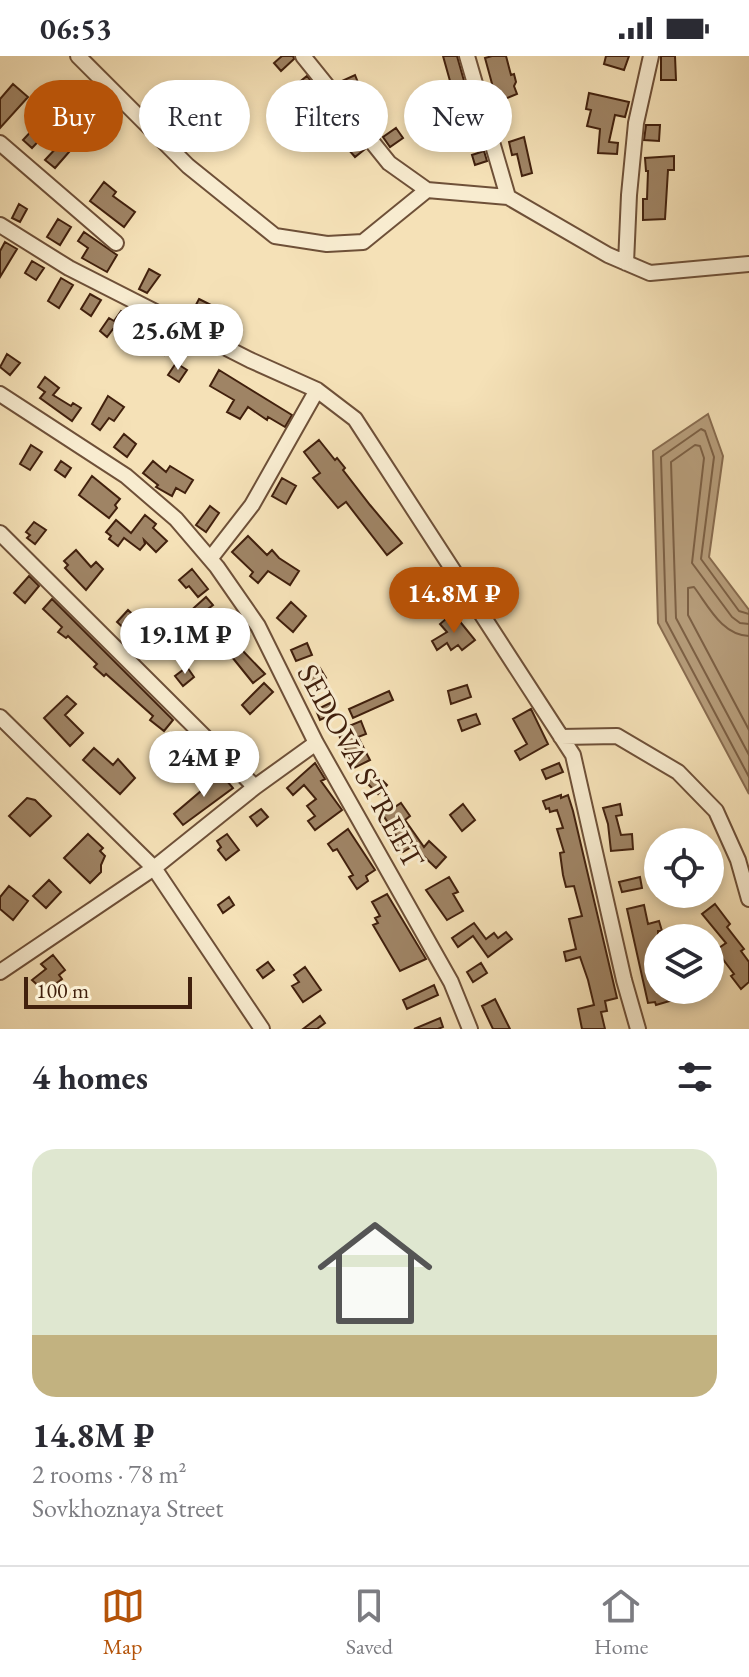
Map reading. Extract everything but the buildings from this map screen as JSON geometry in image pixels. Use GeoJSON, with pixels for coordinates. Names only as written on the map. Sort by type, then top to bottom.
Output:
{"type":"FeatureCollection","features":[{"type":"Feature","properties":{"kind":"street"},"geometry":{"type":"LineString","coordinates":[[78,56],[188,166],[275,236],[327,244],[363,242],[427,190]]}},
{"type":"Feature","properties":{"kind":"street"},"geometry":{"type":"LineString","coordinates":[[303,56],[389,163],[427,190],[508,197],[608,255],[650,273],[749,264]]}},
{"type":"Feature","properties":{"kind":"street"},"geometry":{"type":"LineString","coordinates":[[467,56],[508,197]]}},
{"type":"Feature","properties":{"kind":"street"},"geometry":{"type":"LineString","coordinates":[[626,263],[636,123],[651,56]]}},
{"type":"Feature","properties":{"kind":"street"},"geometry":{"type":"LineString","coordinates":[[0,143],[116,243]]}},
{"type":"Feature","properties":{"kind":"street"},"geometry":{"type":"LineString","coordinates":[[0,225],[69,268],[250,360],[317,390],[355,419],[573,755],[599,875],[638,1029]]}},
{"type":"Feature","properties":{"kind":"street"},"geometry":{"type":"LineString","coordinates":[[210,559],[252,505],[317,390]]}},
{"type":"Feature","properties":{"kind":"street","name":"SEDOVA STREET"},"geometry":{"type":"LineString","coordinates":[[0,394],[126,476],[176,519],[210,559],[258,626],[316,743],[451,982],[470,1029]]}},
{"type":"Feature","properties":{"kind":"street"},"geometry":{"type":"LineString","coordinates":[[0,533],[255,787]]}},
{"type":"Feature","properties":{"kind":"street"},"geometry":{"type":"LineString","coordinates":[[0,717],[154,868],[262,1029]]}},
{"type":"Feature","properties":{"kind":"street"},"geometry":{"type":"LineString","coordinates":[[561,737],[617,736],[678,772],[716,811],[738,860],[749,899]]}},
{"type":"Feature","properties":{"kind":"street"},"geometry":{"type":"LineString","coordinates":[[0,972],[154,868],[255,787],[316,743]]}},
{"type":"Feature","properties":{"kind":"water"},"geometry":{"type":"Polygon","coordinates":[[[708,414],[723,456],[709,557],[749,610],[749,794],[658,623],[653,451],[708,414]]]}}]}
